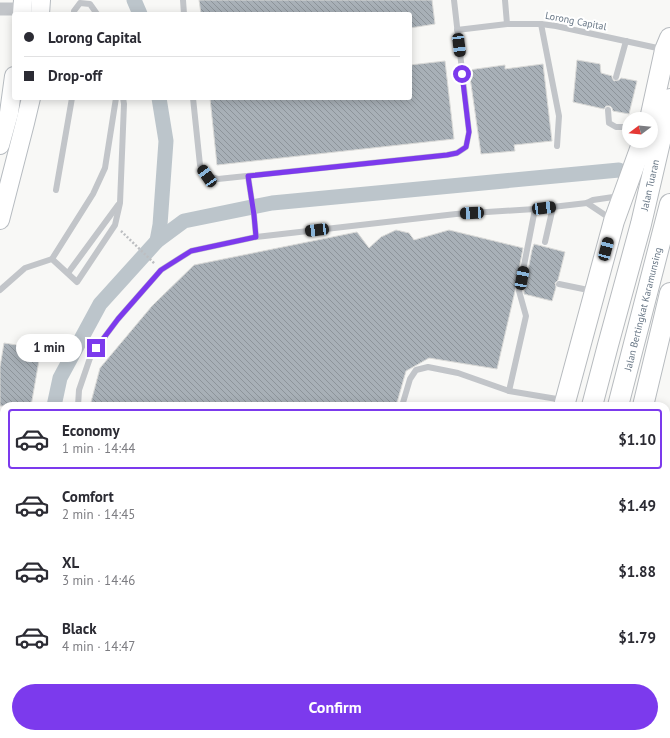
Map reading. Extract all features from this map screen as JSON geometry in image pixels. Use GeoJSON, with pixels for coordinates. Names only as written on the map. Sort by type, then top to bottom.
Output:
{"type":"FeatureCollection","features":[{"type":"Feature","properties":{"kind":"main road"},"geometry":{"type":"LineString","coordinates":[[40,12],[41,0]]}},
{"type":"Feature","properties":{"kind":"main road"},"geometry":{"type":"LineString","coordinates":[[652,112],[668,44]]}},
{"type":"Feature","properties":{"kind":"main road"},"geometry":{"type":"LineString","coordinates":[[0,145],[9,113],[12,91]]}},
{"type":"Feature","properties":{"kind":"main road","name":"Jalan Tuaran"},"geometry":{"type":"LineString","coordinates":[[593,402],[641,224],[670,99]]}},
{"type":"Feature","properties":{"kind":"main road"},"geometry":{"type":"LineString","coordinates":[[0,220],[26,123],[31,100]]}},
{"type":"Feature","properties":{"kind":"main road"},"geometry":{"type":"LineString","coordinates":[[565,402],[614,221],[640,148]]}},
{"type":"Feature","properties":{"kind":"main road","name":"Jalan Bertingkat Karamunsing"},"geometry":{"type":"LineString","coordinates":[[619,402],[669,208]]}},
{"type":"Feature","properties":{"kind":"main road"},"geometry":{"type":"LineString","coordinates":[[644,402],[670,293]]}},
{"type":"Feature","properties":{"kind":"street"},"geometry":{"type":"LineString","coordinates":[[0,9],[22,8]]}},
{"type":"Feature","properties":{"kind":"lane"},"geometry":{"type":"LineString","coordinates":[[183,0],[184,12]]}},
{"type":"Feature","properties":{"kind":"lane"},"geometry":{"type":"LineString","coordinates":[[193,100],[200,165],[207,176],[218,179],[457,153],[466,147],[469,132],[454,0]]}},
{"type":"Feature","properties":{"kind":"lane"},"geometry":{"type":"LineString","coordinates":[[505,0],[507,24]]}},
{"type":"Feature","properties":{"kind":"lane"},"geometry":{"type":"LineString","coordinates":[[74,12],[80,3],[90,4],[96,12]]}},
{"type":"Feature","properties":{"kind":"lane","name":"Lorong Capital"},"geometry":{"type":"LineString","coordinates":[[457,30],[507,24],[541,24],[626,41],[668,44]]}},
{"type":"Feature","properties":{"kind":"lane"},"geometry":{"type":"LineString","coordinates":[[541,24],[558,116],[557,146]]}},
{"type":"Feature","properties":{"kind":"lane"},"geometry":{"type":"LineString","coordinates":[[616,77],[626,41]]}},
{"type":"Feature","properties":{"kind":"lane"},"geometry":{"type":"LineString","coordinates":[[56,190],[72,100]]}},
{"type":"Feature","properties":{"kind":"lane"},"geometry":{"type":"LineString","coordinates":[[0,290],[25,268],[52,259],[93,194],[105,168],[116,100]]}},
{"type":"Feature","properties":{"kind":"lane"},"geometry":{"type":"LineString","coordinates":[[52,259],[77,282],[115,225],[120,203],[123,100]]}},
{"type":"Feature","properties":{"kind":"lane"},"geometry":{"type":"LineString","coordinates":[[608,110],[609,123],[616,127],[622,127]]}},
{"type":"Feature","properties":{"kind":"lane"},"geometry":{"type":"LineString","coordinates":[[248,176],[251,189],[256,237]]}},
{"type":"Feature","properties":{"kind":"lane"},"geometry":{"type":"LineString","coordinates":[[78,402],[79,390],[90,358],[103,339],[118,319],[161,270],[191,251],[256,237],[456,214],[553,207],[587,203],[593,200],[622,196]]}},
{"type":"Feature","properties":{"kind":"lane"},"geometry":{"type":"LineString","coordinates":[[68,274],[120,203]]}},
{"type":"Feature","properties":{"kind":"lane"},"geometry":{"type":"LineString","coordinates":[[587,203],[614,221]]}},
{"type":"Feature","properties":{"kind":"lane"},"geometry":{"type":"LineString","coordinates":[[546,242],[553,207]]}},
{"type":"Feature","properties":{"kind":"lane"},"geometry":{"type":"LineString","coordinates":[[509,391],[526,316],[519,291],[535,209]]}},
{"type":"Feature","properties":{"kind":"lane"},"geometry":{"type":"LineString","coordinates":[[559,284],[595,291]]}},
{"type":"Feature","properties":{"kind":"lane"},"geometry":{"type":"LineString","coordinates":[[403,402],[410,379],[416,370],[428,366],[458,373],[509,391],[560,402]]}},
{"type":"Feature","properties":{"kind":"path"},"geometry":{"type":"LineString","coordinates":[[129,239],[161,270]]}},
{"type":"Feature","properties":{"kind":"building"},"geometry":{"type":"Polygon","coordinates":[[[199,0],[432,0],[435,24],[412,28],[412,12],[201,12],[199,0]]]}},
{"type":"Feature","properties":{"kind":"building"},"geometry":{"type":"Polygon","coordinates":[[[577,60],[600,64],[601,73],[612,76],[614,81],[621,78],[637,81],[629,112],[613,111],[610,106],[606,106],[604,109],[573,102],[577,60]]]}},
{"type":"Feature","properties":{"kind":"building"},"geometry":{"type":"Polygon","coordinates":[[[445,61],[454,139],[217,165],[210,100],[412,100],[412,65],[445,61]]]}},
{"type":"Feature","properties":{"kind":"building"},"geometry":{"type":"Polygon","coordinates":[[[543,64],[552,141],[514,145],[515,151],[481,154],[469,70],[505,65],[505,69],[543,64]]]}},
{"type":"Feature","properties":{"kind":"building"},"geometry":{"type":"Polygon","coordinates":[[[396,230],[409,233],[414,240],[449,230],[523,248],[515,291],[497,369],[429,358],[406,371],[397,402],[91,402],[100,368],[152,306],[194,265],[357,232],[369,248],[381,237],[396,230]]]}},
{"type":"Feature","properties":{"kind":"building"},"geometry":{"type":"Polygon","coordinates":[[[534,244],[565,252],[558,280],[555,283],[556,287],[552,301],[524,294],[534,244]]]}},
{"type":"Feature","properties":{"kind":"building"},"geometry":{"type":"Polygon","coordinates":[[[4,343],[41,349],[32,402],[0,402],[0,367],[4,343]]]}},
{"type":"Feature","properties":{"kind":"waterway"},"geometry":{"type":"LineString","coordinates":[[134,0],[139,12]]}},
{"type":"Feature","properties":{"kind":"waterway"},"geometry":{"type":"LineString","coordinates":[[157,241],[160,225],[166,141],[159,100]]}},
{"type":"Feature","properties":{"kind":"waterway"},"geometry":{"type":"LineString","coordinates":[[55,402],[60,378],[100,304],[157,241],[184,221],[272,203],[619,170]]}},
{"type":"Feature","properties":{"kind":"route"},"geometry":{"type":"LineString","coordinates":[[96,348],[118,319],[161,270],[191,251],[256,237],[251,189],[248,176],[447,155],[457,153],[466,147],[469,132],[462,74]]}}]}
